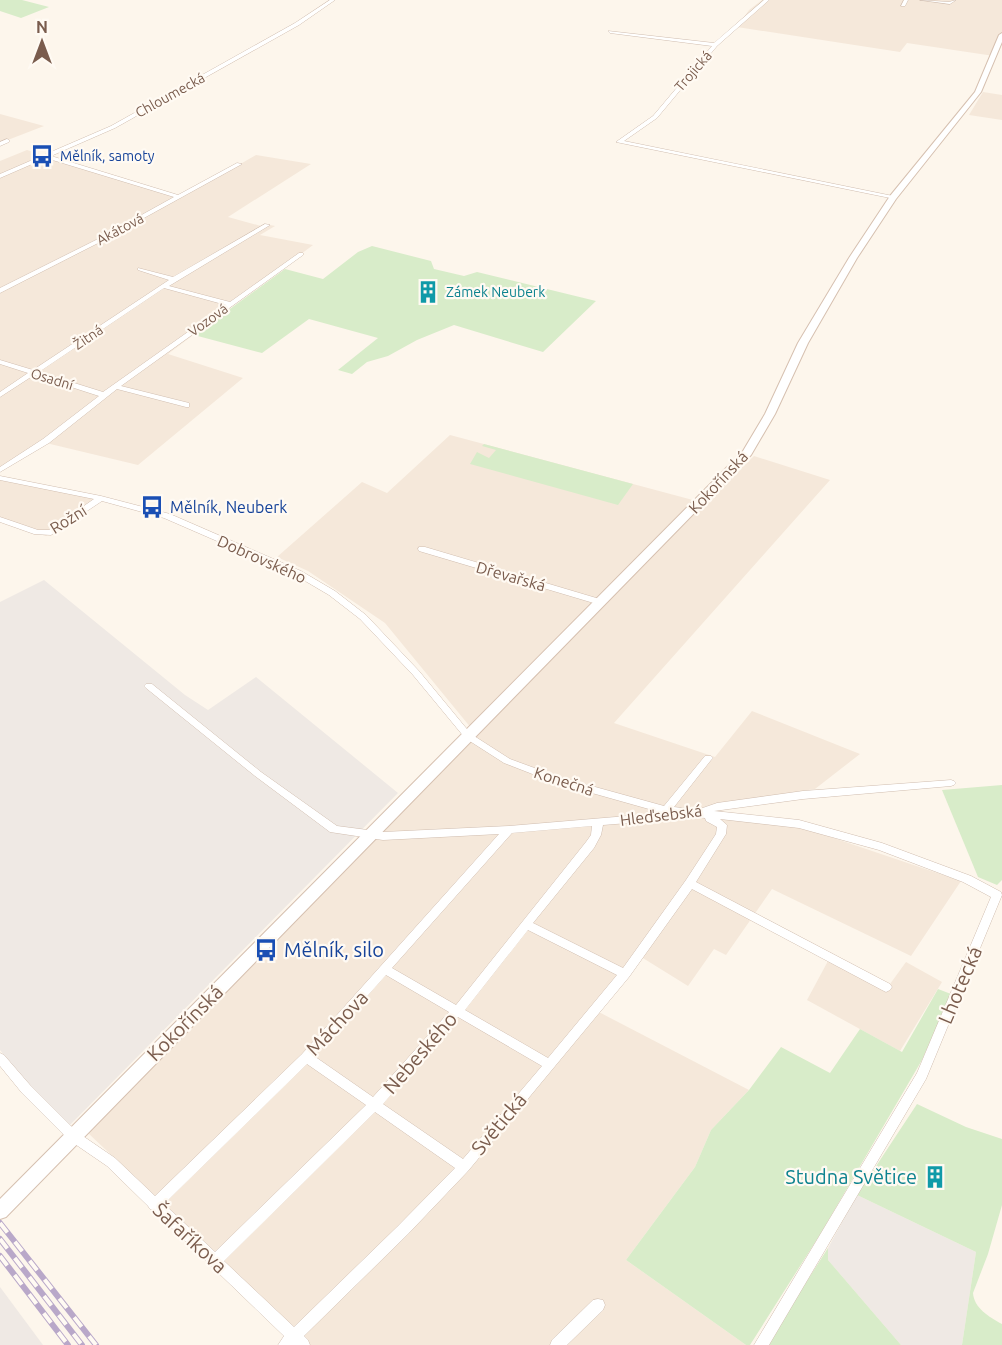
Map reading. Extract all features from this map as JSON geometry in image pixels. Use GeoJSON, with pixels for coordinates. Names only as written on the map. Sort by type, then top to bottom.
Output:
{"type":"FeatureCollection","features":[{"type":"Feature","properties":{"kind":"main road","name":"Kokořínská"},"geometry":{"type":"LineString","coordinates":[[0,1211],[747,453],[770,414],[803,343],[853,258],[892,198],[978,92],[1002,35]]}},
{"type":"Feature","properties":{"kind":"street","name":"Chloumecká"},"geometry":{"type":"LineString","coordinates":[[0,176],[113,127],[297,24],[333,0]]}},
{"type":"Feature","properties":{"kind":"street","name":"Trojická"},"geometry":{"type":"LineString","coordinates":[[767,0],[715,45],[655,117],[619,142],[892,198]]}},
{"type":"Feature","properties":{"kind":"street"},"geometry":{"type":"LineString","coordinates":[[922,0],[950,3],[954,0]]}},
{"type":"Feature","properties":{"kind":"street"},"geometry":{"type":"LineString","coordinates":[[610,32],[715,45]]}},
{"type":"Feature","properties":{"kind":"street"},"geometry":{"type":"LineString","coordinates":[[0,144],[7,141]]}},
{"type":"Feature","properties":{"kind":"street"},"geometry":{"type":"LineString","coordinates":[[45,156],[179,197]]}},
{"type":"Feature","properties":{"kind":"street","name":"Akátová"},"geometry":{"type":"LineString","coordinates":[[0,291],[239,164]]}},
{"type":"Feature","properties":{"kind":"street","name":"Žitná"},"geometry":{"type":"LineString","coordinates":[[0,395],[163,286],[267,225]]}},
{"type":"Feature","properties":{"kind":"street","name":"Vozová"},"geometry":{"type":"LineString","coordinates":[[0,470],[46,441],[104,394],[301,254]]}},
{"type":"Feature","properties":{"kind":"street"},"geometry":{"type":"LineString","coordinates":[[140,269],[174,279]]}},
{"type":"Feature","properties":{"kind":"street"},"geometry":{"type":"LineString","coordinates":[[163,286],[231,304]]}},
{"type":"Feature","properties":{"kind":"street","name":"Osadní"},"geometry":{"type":"LineString","coordinates":[[0,362],[104,394]]}},
{"type":"Feature","properties":{"kind":"street"},"geometry":{"type":"LineString","coordinates":[[116,387],[186,405]]}},
{"type":"Feature","properties":{"kind":"street","name":"Dobrovského"},"geometry":{"type":"LineString","coordinates":[[0,478],[101,498],[167,516],[298,573],[332,593],[363,617],[388,642],[468,735]]}},
{"type":"Feature","properties":{"kind":"street","name":"Rožní"},"geometry":{"type":"LineString","coordinates":[[0,519],[37,532],[51,533],[101,498]]}},
{"type":"Feature","properties":{"kind":"street","name":"Dřevařská"},"geometry":{"type":"LineString","coordinates":[[422,549],[600,602]]}},
{"type":"Feature","properties":{"kind":"street"},"geometry":{"type":"LineString","coordinates":[[149,686],[258,774],[334,829],[369,836]]}},
{"type":"Feature","properties":{"kind":"street","name":"Konečná"},"geometry":{"type":"LineString","coordinates":[[468,735],[507,761],[556,780],[666,810],[696,814]]}},
{"type":"Feature","properties":{"kind":"street"},"geometry":{"type":"LineString","coordinates":[[666,810],[708,758]]}},
{"type":"Feature","properties":{"kind":"street","name":"Hleďsebská"},"geometry":{"type":"LineString","coordinates":[[369,836],[508,830],[598,823],[696,814],[717,807],[803,795],[951,783]]}},
{"type":"Feature","properties":{"kind":"street","name":"Světická"},"geometry":{"type":"LineString","coordinates":[[294,1342],[464,1167],[625,974],[690,883],[723,831],[722,825],[717,820],[696,814]]}},
{"type":"Feature","properties":{"kind":"street","name":"Lhotecká"},"geometry":{"type":"LineString","coordinates":[[696,814],[799,824],[882,847],[967,879],[998,895],[922,1075],[761,1345]]}},
{"type":"Feature","properties":{"kind":"street","name":"Nebeského"},"geometry":{"type":"LineString","coordinates":[[215,1261],[375,1104],[458,1010],[590,845],[596,835],[598,823]]}},
{"type":"Feature","properties":{"kind":"street","name":"Máchova"},"geometry":{"type":"LineString","coordinates":[[154,1205],[306,1057],[386,970],[508,830]]}},
{"type":"Feature","properties":{"kind":"street"},"geometry":{"type":"LineString","coordinates":[[690,883],[886,987]]}},
{"type":"Feature","properties":{"kind":"street"},"geometry":{"type":"LineString","coordinates":[[527,925],[625,974]]}},
{"type":"Feature","properties":{"kind":"street"},"geometry":{"type":"LineString","coordinates":[[386,970],[549,1064]]}},
{"type":"Feature","properties":{"kind":"street"},"geometry":{"type":"LineString","coordinates":[[306,1057],[464,1167]]}},
{"type":"Feature","properties":{"kind":"street","name":"Šafaříkova"},"geometry":{"type":"LineString","coordinates":[[0,1058],[26,1089],[73,1136],[111,1162],[215,1261],[294,1342]]}},
{"type":"Feature","properties":{"kind":"street"},"geometry":{"type":"LineString","coordinates":[[557,1345],[598,1305]]}},
{"type":"Feature","properties":{"kind":"shaded area"},"geometry":{"type":"Polygon","coordinates":[[[762,0],[1002,0],[1002,41],[994,56],[907,43],[900,52],[737,27],[749,10],[762,0]]]}},
{"type":"Feature","properties":{"kind":"shaded area"},"geometry":{"type":"Polygon","coordinates":[[[983,92],[1002,95],[1002,120],[969,115],[983,92]]]}},
{"type":"Feature","properties":{"kind":"shaded area"},"geometry":{"type":"Polygon","coordinates":[[[0,114],[44,126],[0,143],[0,114]]]}},
{"type":"Feature","properties":{"kind":"shaded area"},"geometry":{"type":"Polygon","coordinates":[[[27,150],[181,198],[256,155],[311,164],[228,217],[261,226],[265,224],[275,226],[260,235],[313,245],[168,354],[243,378],[138,465],[46,443],[0,471],[0,161],[27,150]]]}},
{"type":"Feature","properties":{"kind":"shaded area"},"geometry":{"type":"Polygon","coordinates":[[[450,435],[704,503],[754,456],[830,480],[614,723],[715,757],[752,711],[860,754],[815,789],[713,805],[734,819],[801,827],[961,881],[911,956],[772,889],[726,955],[714,949],[688,986],[638,955],[593,1009],[749,1090],[711,1130],[695,1167],[626,1260],[746,1345],[295,1345],[303,1336],[88,1133],[476,734],[385,623],[308,571],[277,557],[362,482],[387,493],[450,435]]]}},
{"type":"Feature","properties":{"kind":"shaded area"},"geometry":{"type":"Polygon","coordinates":[[[0,480],[100,500],[46,536],[0,521],[0,480]]]}},
{"type":"Feature","properties":{"kind":"shaded area"},"geometry":{"type":"Polygon","coordinates":[[[44,580],[185,695],[208,710],[256,677],[398,793],[65,1130],[0,1050],[0,602],[44,580]]]}},
{"type":"Feature","properties":{"kind":"shaded area"},"geometry":{"type":"Polygon","coordinates":[[[828,961],[885,991],[906,962],[942,982],[900,1051],[807,1000],[828,961]]]}},
{"type":"Feature","properties":{"kind":"shaded area"},"geometry":{"type":"Polygon","coordinates":[[[857,1195],[976,1252],[962,1345],[901,1345],[828,1260],[828,1248],[857,1195]]]}},
{"type":"Feature","properties":{"kind":"shaded area"},"geometry":{"type":"Polygon","coordinates":[[[0,1287],[43,1345],[0,1345],[0,1287]]]}},
{"type":"Feature","properties":{"kind":"green space"},"geometry":{"type":"Polygon","coordinates":[[[0,0],[22,0],[49,7],[21,18],[0,11],[0,0]]]}},
{"type":"Feature","properties":{"kind":"green space"},"geometry":{"type":"Polygon","coordinates":[[[372,246],[431,261],[434,269],[464,276],[477,272],[596,301],[543,352],[454,325],[417,340],[388,356],[367,362],[352,374],[338,370],[378,338],[309,319],[262,353],[194,335],[285,269],[323,279],[358,252],[372,246]]]}},
{"type":"Feature","properties":{"kind":"green space"},"geometry":{"type":"Polygon","coordinates":[[[484,444],[633,484],[618,505],[470,464],[477,452],[489,458],[496,450],[482,446],[484,444]]]}},
{"type":"Feature","properties":{"kind":"green space"},"geometry":{"type":"Polygon","coordinates":[[[1002,785],[1002,880],[997,885],[978,877],[942,790],[1002,785]]]}},
{"type":"Feature","properties":{"kind":"green space"},"geometry":{"type":"Polygon","coordinates":[[[938,989],[951,994],[922,1060],[821,1233],[750,1345],[746,1345],[626,1260],[695,1167],[711,1130],[749,1090],[781,1047],[830,1073],[860,1029],[902,1052],[938,989]]]}},
{"type":"Feature","properties":{"kind":"green space"},"geometry":{"type":"Polygon","coordinates":[[[917,1104],[966,1127],[1002,1139],[1002,1205],[988,1254],[973,1293],[979,1308],[1002,1324],[1002,1345],[962,1345],[976,1252],[857,1195],[917,1104]]]}},
{"type":"Feature","properties":{"kind":"green space"},"geometry":{"type":"Polygon","coordinates":[[[828,1248],[828,1260],[901,1345],[766,1345],[828,1248]]]}},
{"type":"Feature","properties":{"kind":"railway"},"geometry":{"type":"LineString","coordinates":[[0,1223],[96,1345]]}},
{"type":"Feature","properties":{"kind":"railway"},"geometry":{"type":"LineString","coordinates":[[0,1239],[82,1345]]}},
{"type":"Feature","properties":{"kind":"railway"},"geometry":{"type":"LineString","coordinates":[[0,1256],[68,1345]]}},
{"type":"Feature","properties":{"kind":"place","name":"Mělník, samoty"},"geometry":{"type":"Point","coordinates":[42,156]}},
{"type":"Feature","properties":{"kind":"place","name":"Zámek Neuberk"},"geometry":{"type":"Point","coordinates":[428,292]}},
{"type":"Feature","properties":{"kind":"place","name":"Mělník, Neuberk"},"geometry":{"type":"Point","coordinates":[152,507]}},
{"type":"Feature","properties":{"kind":"place","name":"Mělník, silo"},"geometry":{"type":"Point","coordinates":[266,950]}},
{"type":"Feature","properties":{"kind":"place","name":"Studna Světice"},"geometry":{"type":"Point","coordinates":[935,1177]}}]}
